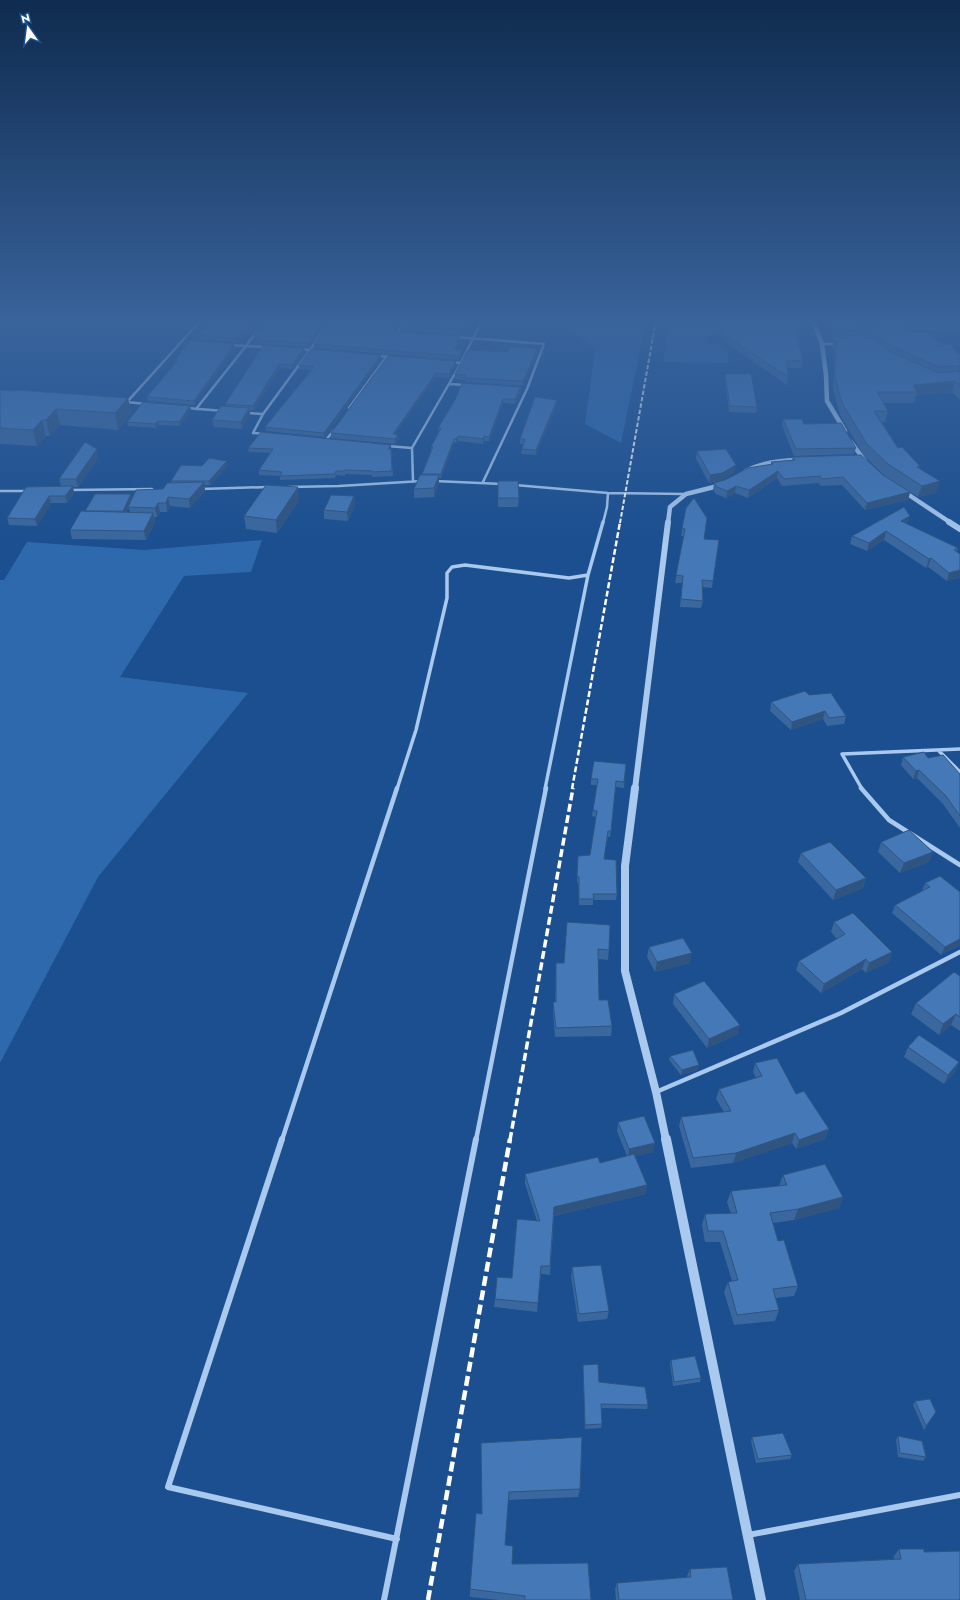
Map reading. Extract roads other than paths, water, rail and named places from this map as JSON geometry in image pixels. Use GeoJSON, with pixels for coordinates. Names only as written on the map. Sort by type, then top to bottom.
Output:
{"type":"FeatureCollection","features":[{"type":"Feature","properties":{"kind":"street"},"geometry":{"type":"LineString","coordinates":[[134,395],[127,402],[150,404]]}},
{"type":"Feature","properties":{"kind":"street"},"geometry":{"type":"LineString","coordinates":[[196,409],[207,395]]}},
{"type":"Feature","properties":{"kind":"street"},"geometry":{"type":"LineString","coordinates":[[268,434],[254,433],[263,414],[277,395]]}},
{"type":"Feature","properties":{"kind":"street"},"geometry":{"type":"LineString","coordinates":[[345,415],[359,395]]}},
{"type":"Feature","properties":{"kind":"street"},"geometry":{"type":"LineString","coordinates":[[413,481],[412,448],[443,395]]}},
{"type":"Feature","properties":{"kind":"street"},"geometry":{"type":"LineString","coordinates":[[483,482],[524,395]]}},
{"type":"Feature","properties":{"kind":"street"},"geometry":{"type":"LineString","coordinates":[[828,395],[828,400],[861,458],[867,463]]}},
{"type":"Feature","properties":{"kind":"street"},"geometry":{"type":"LineString","coordinates":[[181,407],[226,411]]}},
{"type":"Feature","properties":{"kind":"street"},"geometry":{"type":"LineString","coordinates":[[241,412],[263,414]]}},
{"type":"Feature","properties":{"kind":"street"},"geometry":{"type":"LineString","coordinates":[[326,440],[335,428]]}},
{"type":"Feature","properties":{"kind":"street"},"geometry":{"type":"LineString","coordinates":[[319,440],[334,441]]}},
{"type":"Feature","properties":{"kind":"street"},"geometry":{"type":"LineString","coordinates":[[380,446],[412,448]]}},
{"type":"Feature","properties":{"kind":"street"},"geometry":{"type":"LineString","coordinates":[[854,458],[861,458]]}},
{"type":"Feature","properties":{"kind":"street"},"geometry":{"type":"LineString","coordinates":[[742,474],[755,466],[777,460],[808,460]]}},
{"type":"Feature","properties":{"kind":"street"},"geometry":{"type":"LineString","coordinates":[[283,487],[339,486],[427,481]]}},
{"type":"Feature","properties":{"kind":"street"},"geometry":{"type":"LineString","coordinates":[[434,481],[506,484]]}},
{"type":"Feature","properties":{"kind":"street"},"geometry":{"type":"LineString","coordinates":[[514,485],[608,492],[686,494],[729,481]]}},
{"type":"Feature","properties":{"kind":"street"},"geometry":{"type":"LineString","coordinates":[[195,489],[275,487]]}},
{"type":"Feature","properties":{"kind":"street"},"geometry":{"type":"LineString","coordinates":[[896,487],[960,529]]}},
{"type":"Feature","properties":{"kind":"street"},"geometry":{"type":"LineString","coordinates":[[67,490],[155,489]]}},
{"type":"Feature","properties":{"kind":"street"},"geometry":{"type":"LineString","coordinates":[[136,497],[139,490]]}},
{"type":"Feature","properties":{"kind":"street"},"geometry":{"type":"LineString","coordinates":[[0,491],[35,491]]}},
{"type":"Feature","properties":{"kind":"street"},"geometry":{"type":"LineString","coordinates":[[384,1600],[588,575],[607,507],[608,492]]}},
{"type":"Feature","properties":{"kind":"street"},"geometry":{"type":"LineString","coordinates":[[686,494],[670,507],[625,866],[625,971],[656,1092],[761,1600]]}},
{"type":"Feature","properties":{"kind":"street"},"geometry":{"type":"LineString","coordinates":[[397,1539],[168,1487],[416,730],[447,598],[447,573],[452,567],[465,566],[568,578],[588,575]]}},
{"type":"Feature","properties":{"kind":"street"},"geometry":{"type":"LineString","coordinates":[[960,749],[842,754],[861,788],[889,820],[960,865]]}},
{"type":"Feature","properties":{"kind":"street"},"geometry":{"type":"LineString","coordinates":[[938,750],[960,772]]}},
{"type":"Feature","properties":{"kind":"street"},"geometry":{"type":"LineString","coordinates":[[656,1092],[841,1013],[960,952]]}},
{"type":"Feature","properties":{"kind":"street"},"geometry":{"type":"LineString","coordinates":[[748,1535],[960,1495]]}},
{"type":"Feature","properties":{"kind":"railway"},"geometry":{"type":"LineString","coordinates":[[620,523],[643,395]]}},
{"type":"Feature","properties":{"kind":"railway"},"geometry":{"type":"LineString","coordinates":[[572,789],[620,522]]}},
{"type":"Feature","properties":{"kind":"railway"},"geometry":{"type":"LineString","coordinates":[[510,1140],[573,788]]}},
{"type":"Feature","properties":{"kind":"railway"},"geometry":{"type":"LineString","coordinates":[[428,1600],[510,1139]]}}]}
